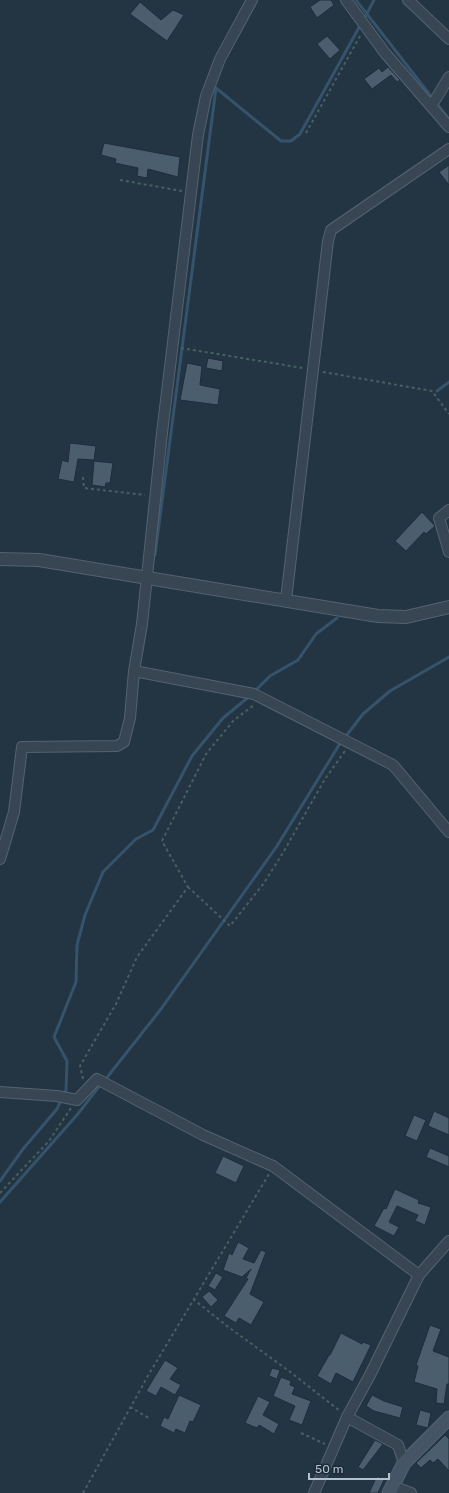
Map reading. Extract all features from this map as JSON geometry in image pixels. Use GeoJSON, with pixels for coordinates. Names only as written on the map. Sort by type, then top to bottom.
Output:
{"type":"FeatureCollection","features":[{"type":"Feature","properties":{"kind":"main road"},"geometry":{"type":"LineString","coordinates":[[390,1489],[404,1463],[449,1418]]}},
{"type":"Feature","properties":{"kind":"street"},"geometry":{"type":"LineString","coordinates":[[0,859],[14,812],[22,747],[117,746],[124,742],[130,718],[134,671],[142,624],[172,347],[198,135],[206,96],[220,59],[252,0]]}},
{"type":"Feature","properties":{"kind":"street"},"geometry":{"type":"LineString","coordinates":[[346,0],[385,53],[449,126]]}},
{"type":"Feature","properties":{"kind":"street"},"geometry":{"type":"LineString","coordinates":[[408,0],[449,39]]}},
{"type":"Feature","properties":{"kind":"street"},"geometry":{"type":"LineString","coordinates":[[432,105],[449,77]]}},
{"type":"Feature","properties":{"kind":"street"},"geometry":{"type":"LineString","coordinates":[[286,600],[328,241],[331,230],[449,149]]}},
{"type":"Feature","properties":{"kind":"street"},"geometry":{"type":"LineString","coordinates":[[449,510],[439,518],[449,552]]}},
{"type":"Feature","properties":{"kind":"street"},"geometry":{"type":"LineString","coordinates":[[0,559],[39,560],[378,616],[406,617],[449,607]]}},
{"type":"Feature","properties":{"kind":"street"},"geometry":{"type":"LineString","coordinates":[[134,671],[243,691],[258,696],[393,765],[449,832]]}},
{"type":"Feature","properties":{"kind":"street"},"geometry":{"type":"LineString","coordinates":[[0,1092],[58,1096],[77,1100],[97,1079],[203,1134],[273,1166],[419,1275]]}},
{"type":"Feature","properties":{"kind":"street"},"geometry":{"type":"LineString","coordinates":[[314,1493],[347,1417],[370,1375],[419,1275],[449,1241]]}},
{"type":"Feature","properties":{"kind":"street"},"geometry":{"type":"LineString","coordinates":[[347,1417],[398,1445],[404,1463]]}},
{"type":"Feature","properties":{"kind":"street"},"geometry":{"type":"LineString","coordinates":[[390,1489],[411,1493]]}},
{"type":"Feature","properties":{"kind":"path"},"geometry":{"type":"LineString","coordinates":[[306,133],[365,26]]}},
{"type":"Feature","properties":{"kind":"path"},"geometry":{"type":"LineString","coordinates":[[120,180],[191,193]]}},
{"type":"Feature","properties":{"kind":"path"},"geometry":{"type":"LineString","coordinates":[[172,347],[432,391],[449,414]]}},
{"type":"Feature","properties":{"kind":"path"},"geometry":{"type":"LineString","coordinates":[[83,477],[84,488],[155,496]]}},
{"type":"Feature","properties":{"kind":"path"},"geometry":{"type":"LineString","coordinates":[[258,696],[234,720],[206,754],[162,841],[188,887],[230,926],[264,882],[284,851],[348,742]]}},
{"type":"Feature","properties":{"kind":"path"},"geometry":{"type":"LineString","coordinates":[[86,1090],[80,1066],[116,1004],[137,957],[188,887]]}},
{"type":"Feature","properties":{"kind":"path"},"geometry":{"type":"LineString","coordinates":[[0,1193],[49,1141],[77,1100]]}},
{"type":"Feature","properties":{"kind":"path"},"geometry":{"type":"LineString","coordinates":[[83,1493],[130,1407],[273,1166]]}},
{"type":"Feature","properties":{"kind":"path"},"geometry":{"type":"LineString","coordinates":[[193,1299],[289,1371],[347,1417]]}},
{"type":"Feature","properties":{"kind":"path"},"geometry":{"type":"LineString","coordinates":[[130,1407],[149,1418]]}},
{"type":"Feature","properties":{"kind":"path"},"geometry":{"type":"LineString","coordinates":[[301,1433],[334,1448]]}},
{"type":"Feature","properties":{"kind":"building"},"geometry":{"type":"Polygon","coordinates":[[[320,0],[331,0],[334,5],[317,18],[310,7],[320,0]]]}},
{"type":"Feature","properties":{"kind":"building"},"geometry":{"type":"Polygon","coordinates":[[[140,2],[161,20],[173,10],[184,15],[167,41],[130,14],[140,2]]]}},
{"type":"Feature","properties":{"kind":"building"},"geometry":{"type":"Polygon","coordinates":[[[327,36],[340,50],[330,59],[317,44],[327,36]]]}},
{"type":"Feature","properties":{"kind":"building"},"geometry":{"type":"Polygon","coordinates":[[[388,67],[400,80],[397,82],[391,75],[372,89],[364,79],[379,68],[382,72],[388,67]]]}},
{"type":"Feature","properties":{"kind":"building"},"geometry":{"type":"Polygon","coordinates":[[[104,143],[180,157],[178,177],[148,169],[147,178],[137,176],[138,168],[115,163],[116,159],[101,155],[104,143]]]}},
{"type":"Feature","properties":{"kind":"building"},"geometry":{"type":"Polygon","coordinates":[[[449,165],[449,185],[439,172],[449,165]]]}},
{"type":"Feature","properties":{"kind":"building"},"geometry":{"type":"Polygon","coordinates":[[[208,358],[223,361],[222,371],[206,368],[208,358]]]}},
{"type":"Feature","properties":{"kind":"building"},"geometry":{"type":"Polygon","coordinates":[[[187,363],[202,366],[200,385],[220,389],[218,405],[180,400],[187,363]]]}},
{"type":"Feature","properties":{"kind":"building"},"geometry":{"type":"Polygon","coordinates":[[[70,443],[96,446],[94,460],[78,459],[74,482],[58,479],[62,460],[68,462],[70,443]]]}},
{"type":"Feature","properties":{"kind":"building"},"geometry":{"type":"Polygon","coordinates":[[[94,461],[113,463],[110,483],[106,483],[105,487],[92,485],[94,461]]]}},
{"type":"Feature","properties":{"kind":"building"},"geometry":{"type":"Polygon","coordinates":[[[422,512],[435,526],[426,534],[424,532],[406,551],[395,541],[422,512]]]}},
{"type":"Feature","properties":{"kind":"building"},"geometry":{"type":"Polygon","coordinates":[[[434,1111],[449,1118],[449,1135],[428,1126],[434,1111]]]}},
{"type":"Feature","properties":{"kind":"building"},"geometry":{"type":"Polygon","coordinates":[[[414,1115],[426,1120],[417,1141],[405,1136],[414,1115]]]}},
{"type":"Feature","properties":{"kind":"building"},"geometry":{"type":"Polygon","coordinates":[[[430,1148],[449,1156],[449,1167],[426,1157],[430,1148]]]}},
{"type":"Feature","properties":{"kind":"building"},"geometry":{"type":"Polygon","coordinates":[[[223,1156],[244,1166],[236,1183],[215,1173],[223,1156]]]}},
{"type":"Feature","properties":{"kind":"building"},"geometry":{"type":"Polygon","coordinates":[[[395,1189],[419,1200],[418,1203],[431,1207],[425,1225],[415,1221],[418,1215],[397,1206],[389,1222],[399,1227],[394,1236],[374,1226],[384,1208],[386,1209],[395,1189]]]}},
{"type":"Feature","properties":{"kind":"building"},"geometry":{"type":"Polygon","coordinates":[[[238,1242],[249,1248],[243,1259],[254,1263],[261,1250],[266,1252],[250,1294],[264,1302],[251,1325],[239,1318],[236,1323],[224,1316],[248,1279],[246,1278],[251,1269],[242,1277],[223,1270],[229,1253],[232,1255],[238,1242]]]}},
{"type":"Feature","properties":{"kind":"building"},"geometry":{"type":"Polygon","coordinates":[[[216,1273],[223,1277],[215,1290],[208,1286],[216,1273]]]}},
{"type":"Feature","properties":{"kind":"building"},"geometry":{"type":"Polygon","coordinates":[[[209,1291],[218,1300],[211,1307],[202,1297],[209,1291]]]}},
{"type":"Feature","properties":{"kind":"building"},"geometry":{"type":"Polygon","coordinates":[[[430,1325],[441,1329],[433,1351],[449,1357],[449,1384],[447,1384],[444,1404],[436,1403],[437,1389],[414,1382],[418,1366],[416,1365],[430,1325]]]}},
{"type":"Feature","properties":{"kind":"building"},"geometry":{"type":"Polygon","coordinates":[[[341,1333],[362,1344],[363,1342],[371,1345],[353,1382],[336,1373],[331,1384],[317,1376],[341,1333]]]}},
{"type":"Feature","properties":{"kind":"building"},"geometry":{"type":"Polygon","coordinates":[[[165,1360],[178,1368],[170,1379],[181,1385],[175,1395],[161,1387],[156,1396],[146,1391],[165,1360]]]}},
{"type":"Feature","properties":{"kind":"building"},"geometry":{"type":"Polygon","coordinates":[[[272,1368],[280,1370],[277,1379],[269,1376],[272,1368]]]}},
{"type":"Feature","properties":{"kind":"building"},"geometry":{"type":"Polygon","coordinates":[[[281,1377],[291,1381],[290,1385],[295,1387],[292,1394],[311,1401],[302,1425],[289,1420],[295,1406],[273,1396],[281,1377]]]}},
{"type":"Feature","properties":{"kind":"building"},"geometry":{"type":"Polygon","coordinates":[[[179,1395],[201,1405],[193,1422],[190,1421],[185,1433],[176,1429],[174,1433],[160,1426],[164,1417],[168,1419],[179,1395]]]}},
{"type":"Feature","properties":{"kind":"building"},"geometry":{"type":"Polygon","coordinates":[[[372,1395],[384,1401],[403,1407],[400,1418],[374,1411],[366,1406],[372,1395]]]}},
{"type":"Feature","properties":{"kind":"building"},"geometry":{"type":"Polygon","coordinates":[[[258,1396],[270,1402],[263,1415],[279,1424],[274,1434],[259,1425],[257,1428],[245,1423],[258,1396]]]}},
{"type":"Feature","properties":{"kind":"building"},"geometry":{"type":"Polygon","coordinates":[[[420,1410],[431,1413],[428,1428],[416,1425],[420,1410]]]}},
{"type":"Feature","properties":{"kind":"building"},"geometry":{"type":"Polygon","coordinates":[[[445,1435],[449,1439],[449,1471],[438,1459],[433,1463],[430,1460],[421,1468],[416,1463],[445,1435]]]}},
{"type":"Feature","properties":{"kind":"building"},"geometry":{"type":"Polygon","coordinates":[[[375,1440],[383,1444],[363,1470],[358,1467],[375,1440]]]}},
{"type":"Feature","properties":{"kind":"building"},"geometry":{"type":"Polygon","coordinates":[[[377,1476],[384,1480],[378,1493],[369,1493],[377,1476]]]}},
{"type":"Feature","properties":{"kind":"waterway"},"geometry":{"type":"LineString","coordinates":[[356,0],[448,118]]}},
{"type":"Feature","properties":{"kind":"waterway"},"geometry":{"type":"LineString","coordinates":[[364,19],[374,0]]}},
{"type":"Feature","properties":{"kind":"waterway"},"geometry":{"type":"LineString","coordinates":[[155,555],[216,88],[281,141],[291,141],[300,134],[361,24]]}},
{"type":"Feature","properties":{"kind":"waterway"},"geometry":{"type":"LineString","coordinates":[[437,391],[449,382]]}},
{"type":"Feature","properties":{"kind":"waterway"},"geometry":{"type":"LineString","coordinates":[[255,691],[270,676],[298,660],[316,634],[337,618]]}},
{"type":"Feature","properties":{"kind":"waterway"},"geometry":{"type":"LineString","coordinates":[[105,1080],[161,1009],[277,846],[339,745],[363,714],[390,691],[449,657]]}},
{"type":"Feature","properties":{"kind":"waterway"},"geometry":{"type":"LineString","coordinates":[[64,1095],[66,1090],[67,1061],[54,1037],[76,982],[77,945],[85,915],[103,872],[136,839],[153,830],[192,756],[223,718],[251,695]]}},
{"type":"Feature","properties":{"kind":"waterway"},"geometry":{"type":"LineString","coordinates":[[0,1202],[77,1115],[101,1084]]}},
{"type":"Feature","properties":{"kind":"waterway"},"geometry":{"type":"LineString","coordinates":[[0,1181],[23,1149],[57,1109],[61,1100]]}}]}
